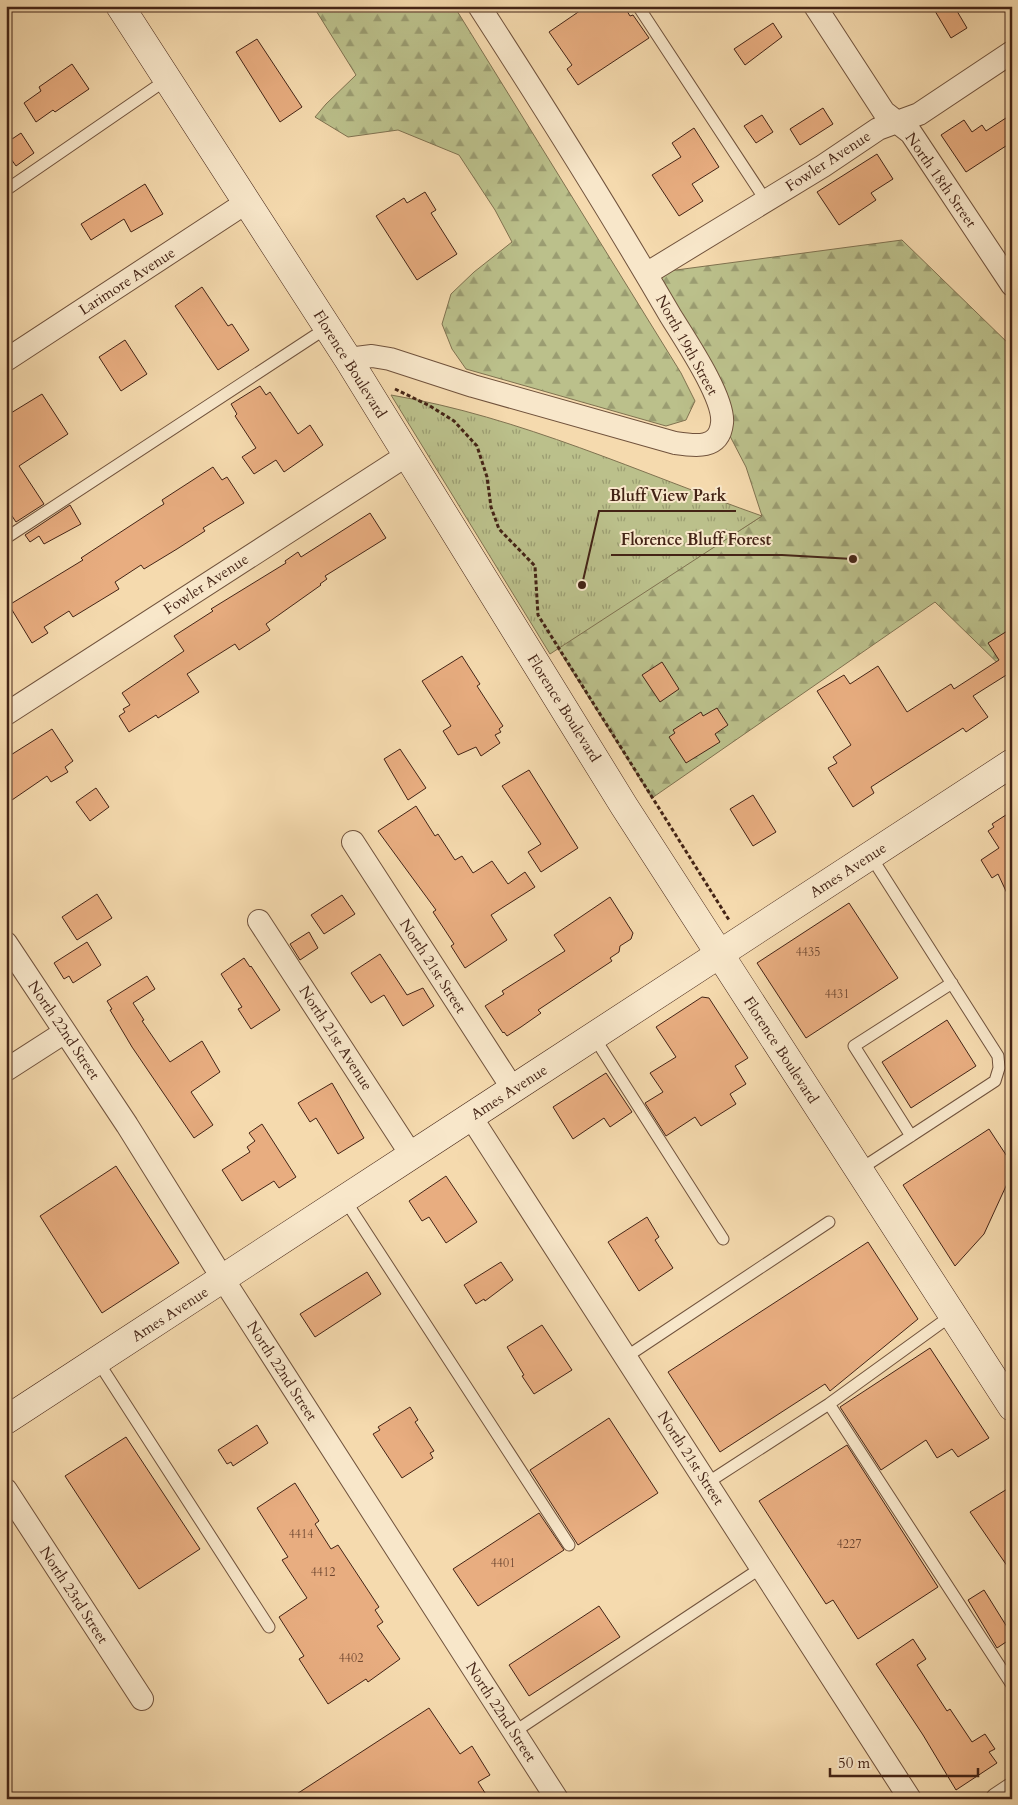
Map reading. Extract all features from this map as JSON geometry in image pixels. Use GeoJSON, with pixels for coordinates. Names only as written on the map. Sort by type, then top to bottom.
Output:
{"type":"FeatureCollection","features":[{"type":"Feature","properties":{"kind":"street","name":"Florence Boulevard"},"geometry":{"type":"LineString","coordinates":[[120,6],[166,80],[348,358],[407,455],[731,948],[859,1170],[1012,1407]]}},
{"type":"Feature","properties":{"kind":"street","name":"North 19th Street"},"geometry":{"type":"LineString","coordinates":[[348,358],[372,356],[390,359],[473,386],[675,443],[697,446],[716,440],[722,423],[717,399],[646,274],[556,126],[479,6]]}},
{"type":"Feature","properties":{"kind":"street","name":"North 18th Street"},"geometry":{"type":"LineString","coordinates":[[815,6],[884,112],[911,132],[1012,285]]}},
{"type":"Feature","properties":{"kind":"street","name":"Fowler Avenue"},"geometry":{"type":"LineString","coordinates":[[646,274],[766,201],[878,129],[918,114],[1012,52]]}},
{"type":"Feature","properties":{"kind":"street","name":"Larimore Avenue"},"geometry":{"type":"LineString","coordinates":[[6,360],[247,202]]}},
{"type":"Feature","properties":{"kind":"street","name":"Fowler Avenue"},"geometry":{"type":"LineString","coordinates":[[6,714],[407,455]]}},
{"type":"Feature","properties":{"kind":"street","name":"Ames Avenue"},"geometry":{"type":"LineString","coordinates":[[6,1420],[1012,764]]}},
{"type":"Feature","properties":{"kind":"street","name":"North 21st Street"},"geometry":{"type":"LineString","coordinates":[[353,842],[514,1089]]}},
{"type":"Feature","properties":{"kind":"street","name":"North 21st Avenue"},"geometry":{"type":"LineString","coordinates":[[259,920],[412,1156]]}},
{"type":"Feature","properties":{"kind":"street","name":"North 22nd Street"},"geometry":{"type":"LineString","coordinates":[[6,943],[128,1125],[223,1280],[557,1799]]}},
{"type":"Feature","properties":{"kind":"street"},"geometry":{"type":"LineString","coordinates":[[6,1070],[65,1032]]}},
{"type":"Feature","properties":{"kind":"street","name":"North 21st Street"},"geometry":{"type":"LineString","coordinates":[[471,1117],[910,1799]]}},
{"type":"Feature","properties":{"kind":"street","name":"North 23rd Street"},"geometry":{"type":"LineString","coordinates":[[6,1490],[142,1699]]}},
{"type":"Feature","properties":{"kind":"street"},"geometry":{"type":"LineString","coordinates":[[997,1799],[1012,1789]]}},
{"type":"Feature","properties":{"kind":"lane"},"geometry":{"type":"LineString","coordinates":[[638,6],[766,201]]}},
{"type":"Feature","properties":{"kind":"lane"},"geometry":{"type":"LineString","coordinates":[[6,190],[166,80]]}},
{"type":"Feature","properties":{"kind":"lane"},"geometry":{"type":"LineString","coordinates":[[6,538],[328,327]]}},
{"type":"Feature","properties":{"kind":"lane"},"geometry":{"type":"LineString","coordinates":[[859,1170],[995,1082],[998,1068],[998,1056],[870,855]]}},
{"type":"Feature","properties":{"kind":"lane"},"geometry":{"type":"LineString","coordinates":[[911,1136],[854,1046],[952,983]]}},
{"type":"Feature","properties":{"kind":"lane"},"geometry":{"type":"LineString","coordinates":[[594,1037],[723,1239]]}},
{"type":"Feature","properties":{"kind":"lane"},"geometry":{"type":"LineString","coordinates":[[345,1200],[569,1545]]}},
{"type":"Feature","properties":{"kind":"lane"},"geometry":{"type":"LineString","coordinates":[[626,1357],[829,1222]]}},
{"type":"Feature","properties":{"kind":"lane"},"geometry":{"type":"LineString","coordinates":[[707,1483],[829,1404],[952,1315]]}},
{"type":"Feature","properties":{"kind":"lane"},"geometry":{"type":"LineString","coordinates":[[97,1360],[269,1627]]}},
{"type":"Feature","properties":{"kind":"lane"},"geometry":{"type":"LineString","coordinates":[[829,1404],[1012,1685]]}},
{"type":"Feature","properties":{"kind":"lane"},"geometry":{"type":"LineString","coordinates":[[514,1732],[762,1568]]}},
{"type":"Feature","properties":{"kind":"path"},"geometry":{"type":"LineString","coordinates":[[392,385],[397,391],[430,406],[454,421],[476,446],[487,477],[491,507],[499,528],[536,566],[538,615],[731,948]]}},
{"type":"Feature","properties":{"kind":"green space"},"geometry":{"type":"Polygon","coordinates":[[[311,6],[454,6],[681,373],[695,401],[686,420],[666,426],[466,369],[452,349],[442,324],[451,294],[474,272],[512,242],[495,210],[459,155],[398,130],[348,137],[315,117],[356,75],[315,9],[311,6]]]}},
{"type":"Feature","properties":{"kind":"green space"},"geometry":{"type":"Polygon","coordinates":[[[902,240],[1012,347],[1012,677],[935,602],[652,798],[557,647],[762,516],[746,467],[646,274],[902,240]]]}},
{"type":"Feature","properties":{"kind":"green space"},"geometry":{"type":"Polygon","coordinates":[[[391,395],[487,417],[533,432],[762,516],[550,654],[391,395]]]}},
{"type":"Feature","properties":{"kind":"building"},"geometry":{"type":"Polygon","coordinates":[[[587,6],[624,6],[630,16],[633,15],[649,38],[578,85],[567,69],[572,65],[549,32],[587,6]]]}},
{"type":"Feature","properties":{"kind":"building"},"geometry":{"type":"Polygon","coordinates":[[[932,6],[954,6],[967,28],[951,38],[932,6]]]}},
{"type":"Feature","properties":{"kind":"building"},"geometry":{"type":"Polygon","coordinates":[[[773,23],[782,37],[745,65],[734,49],[773,23]]]}},
{"type":"Feature","properties":{"kind":"building"},"geometry":{"type":"Polygon","coordinates":[[[257,39],[302,107],[280,122],[236,52],[257,39]]]}},
{"type":"Feature","properties":{"kind":"building"},"geometry":{"type":"Polygon","coordinates":[[[72,64],[89,89],[55,112],[53,110],[36,122],[24,103],[41,91],[39,87],[72,64]]]}},
{"type":"Feature","properties":{"kind":"building"},"geometry":{"type":"Polygon","coordinates":[[[823,108],[833,124],[800,145],[790,129],[823,108]]]}},
{"type":"Feature","properties":{"kind":"building"},"geometry":{"type":"Polygon","coordinates":[[[1012,114],[1012,142],[966,172],[941,135],[964,120],[972,132],[982,125],[986,131],[1012,114]]]}},
{"type":"Feature","properties":{"kind":"building"},"geometry":{"type":"Polygon","coordinates":[[[762,115],[773,132],[756,143],[744,126],[762,115]]]}},
{"type":"Feature","properties":{"kind":"building"},"geometry":{"type":"Polygon","coordinates":[[[694,128],[719,167],[692,184],[703,201],[679,216],[652,175],[681,157],[672,143],[694,128]]]}},
{"type":"Feature","properties":{"kind":"building"},"geometry":{"type":"Polygon","coordinates":[[[21,133],[34,153],[16,166],[6,152],[6,143],[21,133]]]}},
{"type":"Feature","properties":{"kind":"building"},"geometry":{"type":"Polygon","coordinates":[[[877,154],[893,179],[871,193],[876,200],[839,225],[817,192],[877,154]]]}},
{"type":"Feature","properties":{"kind":"building"},"geometry":{"type":"Polygon","coordinates":[[[145,184],[163,214],[131,232],[124,219],[91,240],[81,224],[145,184]]]}},
{"type":"Feature","properties":{"kind":"building"},"geometry":{"type":"Polygon","coordinates":[[[425,192],[436,210],[431,213],[457,254],[417,280],[376,216],[404,198],[407,203],[425,192]]]}},
{"type":"Feature","properties":{"kind":"building"},"geometry":{"type":"Polygon","coordinates":[[[202,287],[228,326],[232,324],[249,350],[218,370],[175,306],[202,287]]]}},
{"type":"Feature","properties":{"kind":"building"},"geometry":{"type":"Polygon","coordinates":[[[125,340],[147,374],[121,391],[99,357],[125,340]]]}},
{"type":"Feature","properties":{"kind":"building"},"geometry":{"type":"Polygon","coordinates":[[[260,386],[266,395],[270,392],[298,434],[310,425],[323,445],[284,472],[276,460],[254,474],[242,457],[256,448],[235,416],[237,414],[231,404],[260,386]]]}},
{"type":"Feature","properties":{"kind":"building"},"geometry":{"type":"Polygon","coordinates":[[[42,394],[68,434],[19,466],[44,504],[16,522],[6,507],[6,416],[42,394]]]}},
{"type":"Feature","properties":{"kind":"building"},"geometry":{"type":"Polygon","coordinates":[[[213,467],[222,480],[227,477],[244,503],[203,528],[205,531],[177,549],[144,569],[141,565],[115,582],[119,589],[73,617],[69,611],[44,627],[48,633],[32,643],[9,605],[83,560],[81,558],[164,504],[162,500],[213,467]]]}},
{"type":"Feature","properties":{"kind":"building"},"geometry":{"type":"Polygon","coordinates":[[[70,505],[81,524],[44,544],[39,536],[30,542],[25,535],[70,505]]]}},
{"type":"Feature","properties":{"kind":"building"},"geometry":{"type":"Polygon","coordinates":[[[370,513],[386,538],[325,576],[327,579],[321,585],[266,624],[270,630],[239,650],[235,644],[187,674],[199,692],[158,718],[156,715],[129,732],[119,716],[125,712],[123,709],[130,705],[122,693],[184,651],[174,636],[213,611],[211,609],[286,563],[285,561],[298,552],[301,557],[370,513]]]}},
{"type":"Feature","properties":{"kind":"building"},"geometry":{"type":"Polygon","coordinates":[[[1012,628],[1012,681],[1008,674],[973,696],[988,717],[966,732],[963,728],[871,787],[874,793],[853,807],[828,768],[837,763],[833,757],[851,745],[817,691],[844,675],[850,684],[878,666],[907,712],[951,684],[954,689],[999,660],[988,643],[1012,628]]]}},
{"type":"Feature","properties":{"kind":"building"},"geometry":{"type":"Polygon","coordinates":[[[462,656],[480,684],[477,686],[503,726],[499,729],[501,732],[495,735],[500,743],[481,756],[476,747],[458,755],[443,731],[451,726],[422,681],[462,656]]]}},
{"type":"Feature","properties":{"kind":"building"},"geometry":{"type":"Polygon","coordinates":[[[662,662],[679,689],[660,702],[642,675],[662,662]]]}},
{"type":"Feature","properties":{"kind":"building"},"geometry":{"type":"Polygon","coordinates":[[[717,708],[728,725],[715,734],[720,742],[686,763],[669,737],[675,733],[673,730],[701,712],[703,716],[717,708]]]}},
{"type":"Feature","properties":{"kind":"building"},"geometry":{"type":"Polygon","coordinates":[[[52,729],[73,761],[65,767],[68,772],[51,782],[47,776],[12,800],[6,792],[6,758],[52,729]]]}},
{"type":"Feature","properties":{"kind":"building"},"geometry":{"type":"Polygon","coordinates":[[[400,749],[426,788],[408,800],[384,759],[400,749]]]}},
{"type":"Feature","properties":{"kind":"building"},"geometry":{"type":"Polygon","coordinates":[[[529,770],[578,848],[541,872],[528,852],[541,844],[502,786],[529,770]]]}},
{"type":"Feature","properties":{"kind":"building"},"geometry":{"type":"Polygon","coordinates":[[[96,788],[109,807],[90,821],[76,802],[96,788]]]}},
{"type":"Feature","properties":{"kind":"building"},"geometry":{"type":"Polygon","coordinates":[[[753,795],[776,832],[753,846],[730,809],[753,795]]]}},
{"type":"Feature","properties":{"kind":"building"},"geometry":{"type":"Polygon","coordinates":[[[416,806],[435,836],[438,834],[455,860],[462,856],[473,873],[492,861],[508,884],[525,872],[535,887],[491,915],[507,940],[465,968],[451,946],[454,944],[433,912],[436,910],[378,831],[416,806]]]}},
{"type":"Feature","properties":{"kind":"building"},"geometry":{"type":"Polygon","coordinates":[[[1012,811],[1012,904],[998,874],[992,878],[981,860],[999,848],[988,831],[994,827],[992,824],[1012,811]]]}},
{"type":"Feature","properties":{"kind":"building"},"geometry":{"type":"Polygon","coordinates":[[[97,894],[112,918],[77,940],[62,917],[97,894]]]}},
{"type":"Feature","properties":{"kind":"building"},"geometry":{"type":"Polygon","coordinates":[[[342,895],[355,914],[324,934],[311,915],[342,895]]]}},
{"type":"Feature","properties":{"kind":"building"},"geometry":{"type":"Polygon","coordinates":[[[610,897],[633,933],[631,939],[620,946],[619,952],[610,958],[612,961],[538,1010],[541,1013],[521,1027],[507,1036],[503,1033],[485,1006],[504,994],[502,991],[565,951],[554,935],[610,897]]]}},
{"type":"Feature","properties":{"kind":"building"},"geometry":{"type":"Polygon","coordinates":[[[849,903],[898,978],[806,1038],[757,963],[849,903]]]}},
{"type":"Feature","properties":{"kind":"building"},"geometry":{"type":"Polygon","coordinates":[[[309,932],[318,948],[300,960],[290,944],[309,932]]]}},
{"type":"Feature","properties":{"kind":"building"},"geometry":{"type":"Polygon","coordinates":[[[87,942],[101,965],[73,983],[69,976],[64,979],[54,963],[87,942]]]}},
{"type":"Feature","properties":{"kind":"building"},"geometry":{"type":"Polygon","coordinates":[[[380,954],[407,995],[423,988],[434,1006],[403,1026],[384,995],[371,1003],[351,973],[380,954]]]}},
{"type":"Feature","properties":{"kind":"building"},"geometry":{"type":"Polygon","coordinates":[[[244,958],[280,1010],[251,1029],[238,1009],[242,1007],[221,974],[244,958]]]}},
{"type":"Feature","properties":{"kind":"building"},"geometry":{"type":"Polygon","coordinates":[[[147,976],[155,989],[133,1003],[144,1020],[142,1021],[170,1062],[202,1041],[220,1072],[191,1092],[213,1125],[194,1138],[132,1047],[110,1010],[112,1009],[107,1001],[147,976]]]}},
{"type":"Feature","properties":{"kind":"building"},"geometry":{"type":"Polygon","coordinates":[[[702,997],[709,998],[748,1058],[735,1066],[746,1084],[730,1094],[736,1104],[701,1126],[695,1117],[666,1136],[645,1103],[663,1092],[650,1073],[676,1057],[656,1027],[702,997]]]}},
{"type":"Feature","properties":{"kind":"building"},"geometry":{"type":"Polygon","coordinates":[[[947,1020],[976,1066],[911,1108],[882,1062],[947,1020]]]}},
{"type":"Feature","properties":{"kind":"building"},"geometry":{"type":"Polygon","coordinates":[[[606,1073],[632,1112],[610,1127],[604,1118],[573,1139],[553,1107],[606,1073]]]}},
{"type":"Feature","properties":{"kind":"building"},"geometry":{"type":"Polygon","coordinates":[[[332,1083],[364,1138],[338,1154],[316,1118],[310,1122],[298,1103],[332,1083]]]}},
{"type":"Feature","properties":{"kind":"building"},"geometry":{"type":"Polygon","coordinates":[[[262,1124],[296,1177],[279,1188],[274,1181],[242,1201],[222,1170],[250,1152],[247,1147],[255,1141],[249,1133],[262,1124]]]}},
{"type":"Feature","properties":{"kind":"building"},"geometry":{"type":"Polygon","coordinates":[[[989,1129],[1012,1164],[1012,1173],[984,1234],[955,1266],[903,1185],[989,1129]]]}},
{"type":"Feature","properties":{"kind":"building"},"geometry":{"type":"Polygon","coordinates":[[[116,1166],[179,1263],[102,1313],[40,1216],[116,1166]]]}},
{"type":"Feature","properties":{"kind":"building"},"geometry":{"type":"Polygon","coordinates":[[[446,1176],[477,1222],[446,1243],[429,1217],[422,1221],[409,1201],[446,1176]]]}},
{"type":"Feature","properties":{"kind":"building"},"geometry":{"type":"Polygon","coordinates":[[[647,1217],[659,1237],[655,1240],[673,1268],[639,1291],[608,1242],[647,1217]]]}},
{"type":"Feature","properties":{"kind":"building"},"geometry":{"type":"Polygon","coordinates":[[[868,1242],[918,1319],[830,1391],[825,1384],[720,1452],[668,1372],[868,1242]]]}},
{"type":"Feature","properties":{"kind":"building"},"geometry":{"type":"Polygon","coordinates":[[[501,1262],[513,1280],[485,1301],[484,1299],[476,1304],[464,1285],[501,1262]]]}},
{"type":"Feature","properties":{"kind":"building"},"geometry":{"type":"Polygon","coordinates":[[[367,1272],[381,1294],[315,1337],[300,1314],[367,1272]]]}},
{"type":"Feature","properties":{"kind":"building"},"geometry":{"type":"Polygon","coordinates":[[[542,1325],[572,1370],[534,1394],[507,1347],[542,1325]]]}},
{"type":"Feature","properties":{"kind":"building"},"geometry":{"type":"Polygon","coordinates":[[[930,1348],[989,1438],[958,1457],[952,1449],[937,1458],[926,1440],[881,1470],[840,1407],[930,1348]]]}},
{"type":"Feature","properties":{"kind":"building"},"geometry":{"type":"Polygon","coordinates":[[[410,1407],[418,1420],[415,1422],[434,1451],[430,1453],[433,1458],[402,1478],[373,1434],[380,1430],[378,1427],[410,1407]]]}},
{"type":"Feature","properties":{"kind":"building"},"geometry":{"type":"Polygon","coordinates":[[[609,1418],[658,1493],[578,1545],[530,1470],[609,1418]]]}},
{"type":"Feature","properties":{"kind":"building"},"geometry":{"type":"Polygon","coordinates":[[[257,1425],[268,1443],[233,1466],[231,1462],[227,1464],[218,1450],[257,1425]]]}},
{"type":"Feature","properties":{"kind":"building"},"geometry":{"type":"Polygon","coordinates":[[[126,1437],[200,1549],[139,1589],[65,1476],[126,1437]]]}},
{"type":"Feature","properties":{"kind":"building"},"geometry":{"type":"Polygon","coordinates":[[[847,1445],[938,1587],[858,1639],[833,1600],[826,1604],[759,1501],[847,1445]]]}},
{"type":"Feature","properties":{"kind":"building"},"geometry":{"type":"Polygon","coordinates":[[[295,1483],[319,1521],[315,1524],[331,1549],[338,1545],[379,1607],[375,1610],[383,1622],[377,1626],[400,1659],[368,1682],[366,1679],[328,1704],[299,1659],[304,1656],[279,1617],[307,1598],[282,1560],[288,1557],[257,1508],[295,1483]]]}},
{"type":"Feature","properties":{"kind":"building"},"geometry":{"type":"Polygon","coordinates":[[[1012,1486],[1012,1573],[970,1512],[1012,1486]]]}},
{"type":"Feature","properties":{"kind":"building"},"geometry":{"type":"Polygon","coordinates":[[[539,1513],[564,1550],[478,1606],[453,1569],[539,1513]]]}},
{"type":"Feature","properties":{"kind":"building"},"geometry":{"type":"Polygon","coordinates":[[[984,1590],[1012,1635],[1012,1638],[997,1648],[968,1600],[984,1590]]]}},
{"type":"Feature","properties":{"kind":"building"},"geometry":{"type":"Polygon","coordinates":[[[599,1606],[620,1637],[529,1696],[509,1665],[599,1606]]]}},
{"type":"Feature","properties":{"kind":"building"},"geometry":{"type":"Polygon","coordinates":[[[913,1639],[926,1659],[917,1665],[947,1711],[950,1709],[972,1742],[985,1734],[995,1749],[989,1752],[997,1763],[956,1790],[923,1735],[876,1664],[913,1639]]]}},
{"type":"Feature","properties":{"kind":"building"},"geometry":{"type":"Polygon","coordinates":[[[429,1708],[460,1754],[472,1746],[490,1775],[478,1782],[489,1799],[289,1799],[429,1708]]]}},
{"type":"Feature","properties":{"kind":"place","name":"Florence Bluff Forest"},"geometry":{"type":"Point","coordinates":[853,559]}},
{"type":"Feature","properties":{"kind":"place","name":"Bluff View Park"},"geometry":{"type":"Point","coordinates":[582,585]}}]}
